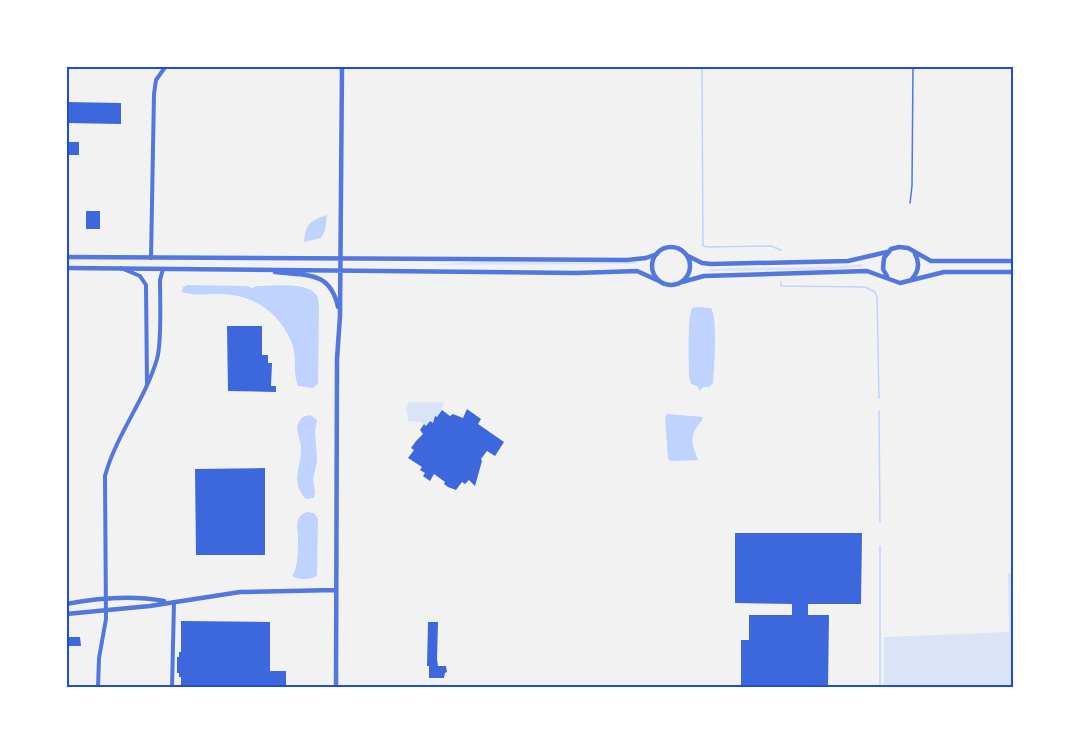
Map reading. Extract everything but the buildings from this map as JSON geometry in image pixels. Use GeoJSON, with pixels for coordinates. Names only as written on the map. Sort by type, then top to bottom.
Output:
{"type":"FeatureCollection","features":[{"type":"Feature","properties":{"kind":"street"},"geometry":{"type":"LineString","coordinates":[[151,258],[154,87],[158,75],[166,66]]}},
{"type":"Feature","properties":{"kind":"street"},"geometry":{"type":"LineString","coordinates":[[336,688],[342,66]]}},
{"type":"Feature","properties":{"kind":"street"},"geometry":{"type":"LineString","coordinates":[[66,257],[627,260],[646,258],[669,247],[676,248],[702,263],[711,264],[848,261],[899,247],[908,248],[915,254],[937,262],[1013,261]]}},
{"type":"Feature","properties":{"kind":"street"},"geometry":{"type":"LineString","coordinates":[[887,252],[882,263],[885,274],[889,278]]}},
{"type":"Feature","properties":{"kind":"street"},"geometry":{"type":"LineString","coordinates":[[657,254],[653,270],[659,281]]}},
{"type":"Feature","properties":{"kind":"street"},"geometry":{"type":"LineString","coordinates":[[912,279],[918,264],[915,254]]}},
{"type":"Feature","properties":{"kind":"street"},"geometry":{"type":"LineString","coordinates":[[682,282],[691,268],[688,256]]}},
{"type":"Feature","properties":{"kind":"street"},"geometry":{"type":"LineString","coordinates":[[66,268],[577,273],[637,271],[669,285],[704,276],[867,271],[900,283],[944,272],[1013,272]]}},
{"type":"Feature","properties":{"kind":"street"},"geometry":{"type":"LineString","coordinates":[[121,268],[140,276],[146,285],[147,388]]}},
{"type":"Feature","properties":{"kind":"street"},"geometry":{"type":"LineString","coordinates":[[98,688],[99,658],[106,610],[105,476],[109,461],[147,388],[159,356],[160,283],[163,269]]}},
{"type":"Feature","properties":{"kind":"street"},"geometry":{"type":"LineString","coordinates":[[251,269],[325,280],[333,290],[340,316]]}},
{"type":"Feature","properties":{"kind":"street"},"geometry":{"type":"LineString","coordinates":[[66,614],[150,606],[175,600],[240,592],[336,590]]}},
{"type":"Feature","properties":{"kind":"street"},"geometry":{"type":"LineString","coordinates":[[66,604],[89,599],[152,599],[167,602]]}},
{"type":"Feature","properties":{"kind":"street"},"geometry":{"type":"LineString","coordinates":[[172,688],[175,600]]}},
{"type":"Feature","properties":{"kind":"lane"},"geometry":{"type":"LineString","coordinates":[[910,203],[913,66]]}},
{"type":"Feature","properties":{"kind":"shaded area"},"geometry":{"type":"Polygon","coordinates":[[[481,261],[636,262],[636,264],[433,265],[481,261]]]}},
{"type":"Feature","properties":{"kind":"shaded area"},"geometry":{"type":"Polygon","coordinates":[[[863,264],[861,267],[820,270],[708,271],[709,269],[863,264]]]}},
{"type":"Feature","properties":{"kind":"shaded area"},"geometry":{"type":"Polygon","coordinates":[[[410,402],[444,402],[444,404],[433,423],[429,420],[426,426],[421,422],[408,421],[406,406],[410,402]]]}},
{"type":"Feature","properties":{"kind":"shaded area"},"geometry":{"type":"Polygon","coordinates":[[[1008,573],[1013,573],[1013,688],[884,688],[884,637],[1009,632],[1008,573]]]}},
{"type":"Feature","properties":{"kind":"water"},"geometry":{"type":"Polygon","coordinates":[[[327,215],[325,230],[321,238],[304,242],[310,224],[327,215]]]}},
{"type":"Feature","properties":{"kind":"water"},"geometry":{"type":"Polygon","coordinates":[[[187,285],[252,288],[290,285],[313,291],[319,306],[318,384],[313,388],[298,386],[291,341],[278,321],[262,306],[242,297],[182,292],[183,287],[187,285]]]}},
{"type":"Feature","properties":{"kind":"water"},"geometry":{"type":"Polygon","coordinates":[[[692,308],[711,308],[715,332],[713,383],[709,387],[703,387],[700,391],[697,386],[691,384],[689,376],[690,314],[692,308]]]}},
{"type":"Feature","properties":{"kind":"water"},"geometry":{"type":"Polygon","coordinates":[[[667,414],[703,417],[695,430],[693,439],[698,460],[671,461],[668,459],[665,417],[667,414]]]}},
{"type":"Feature","properties":{"kind":"water"},"geometry":{"type":"Polygon","coordinates":[[[310,415],[317,420],[315,432],[317,461],[313,479],[314,498],[306,499],[297,480],[301,448],[297,428],[303,417],[310,415]]]}},
{"type":"Feature","properties":{"kind":"water"},"geometry":{"type":"Polygon","coordinates":[[[307,512],[314,513],[318,519],[317,576],[301,579],[292,576],[297,560],[297,524],[299,517],[307,512]]]}},
{"type":"Feature","properties":{"kind":"waterway"},"geometry":{"type":"LineString","coordinates":[[702,66],[703,246],[771,246],[781,250]]}},
{"type":"Feature","properties":{"kind":"waterway"},"geometry":{"type":"LineString","coordinates":[[781,282],[781,286],[865,287],[875,292],[877,297],[879,398]]}},
{"type":"Feature","properties":{"kind":"waterway"},"geometry":{"type":"LineString","coordinates":[[879,411],[880,522]]}},
{"type":"Feature","properties":{"kind":"waterway"},"geometry":{"type":"LineString","coordinates":[[880,546],[880,688]]}}]}
